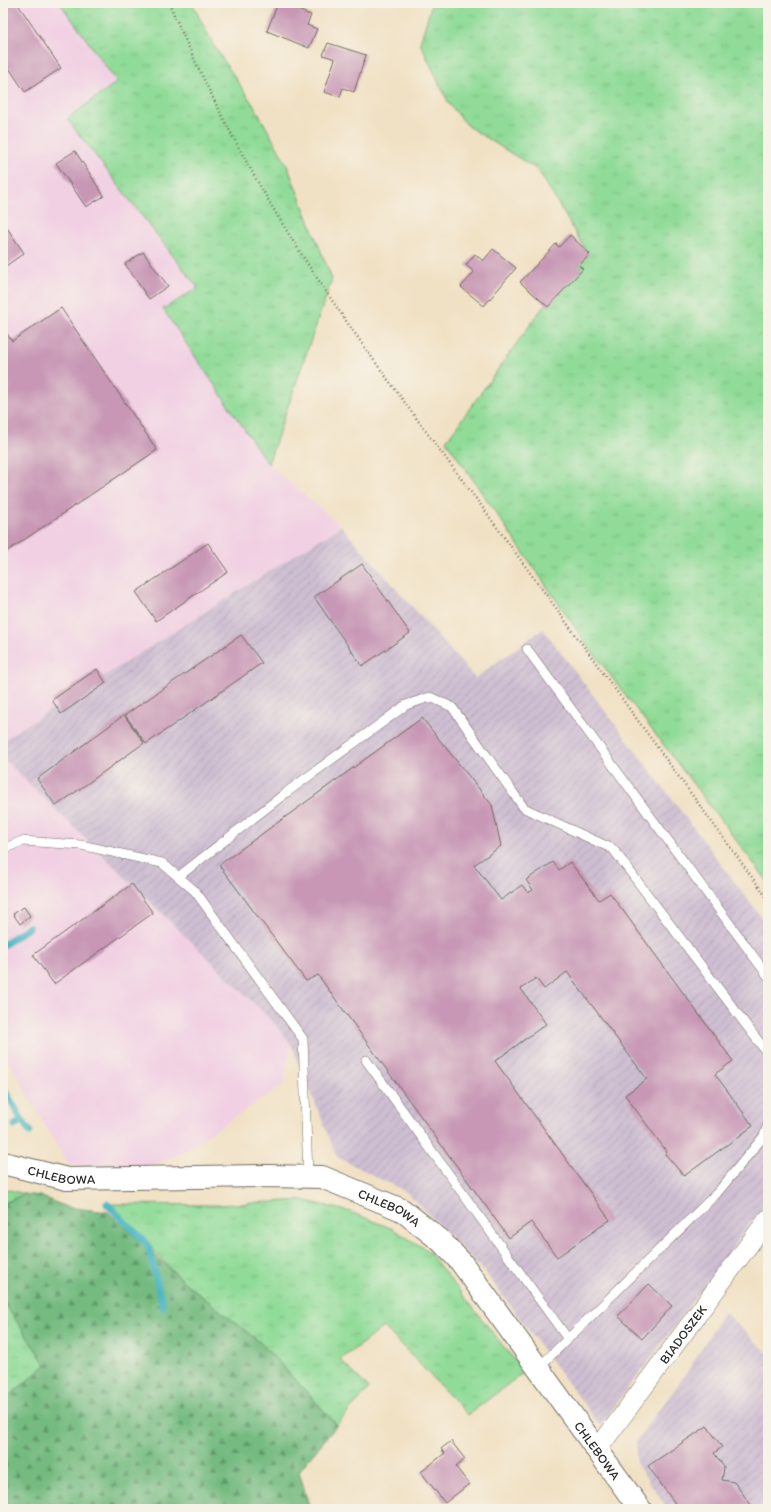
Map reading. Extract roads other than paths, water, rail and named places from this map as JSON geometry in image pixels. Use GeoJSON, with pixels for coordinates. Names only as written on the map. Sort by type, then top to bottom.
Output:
{"type":"FeatureCollection","features":[{"type":"Feature","properties":{"kind":"street","name":"CHLEBOWA"},"geometry":{"type":"LineString","coordinates":[[3,1163],[67,1179],[322,1177],[402,1210],[440,1240],[461,1262],[640,1509]]}},
{"type":"Feature","properties":{"kind":"street","name":"BIADOSZEK"},"geometry":{"type":"LineString","coordinates":[[598,1450],[768,1219]]}},
{"type":"Feature","properties":{"kind":"lane"},"geometry":{"type":"LineString","coordinates":[[527,649],[768,976]]}},
{"type":"Feature","properties":{"kind":"lane"},"geometry":{"type":"LineString","coordinates":[[178,877],[287,792],[406,705],[430,696],[452,707],[524,808],[613,849],[768,1054]]}},
{"type":"Feature","properties":{"kind":"lane"},"geometry":{"type":"LineString","coordinates":[[3,849],[22,840],[81,845],[162,863],[195,891],[303,1039],[308,1176]]}},
{"type":"Feature","properties":{"kind":"lane"},"geometry":{"type":"LineString","coordinates":[[366,1060],[568,1339]]}},
{"type":"Feature","properties":{"kind":"lane"},"geometry":{"type":"LineString","coordinates":[[538,1368],[717,1193],[764,1136],[768,1125]]}},
{"type":"Feature","properties":{"kind":"waterway"},"geometry":{"type":"LineString","coordinates":[[3,945],[29,927]]}},
{"type":"Feature","properties":{"kind":"waterway"},"geometry":{"type":"LineString","coordinates":[[3,1087],[22,1120],[15,1125]]}},
{"type":"Feature","properties":{"kind":"waterway"},"geometry":{"type":"LineString","coordinates":[[22,1120],[30,1132]]}},
{"type":"Feature","properties":{"kind":"waterway"},"geometry":{"type":"LineString","coordinates":[[107,1204],[148,1245],[163,1307]]}}]}
